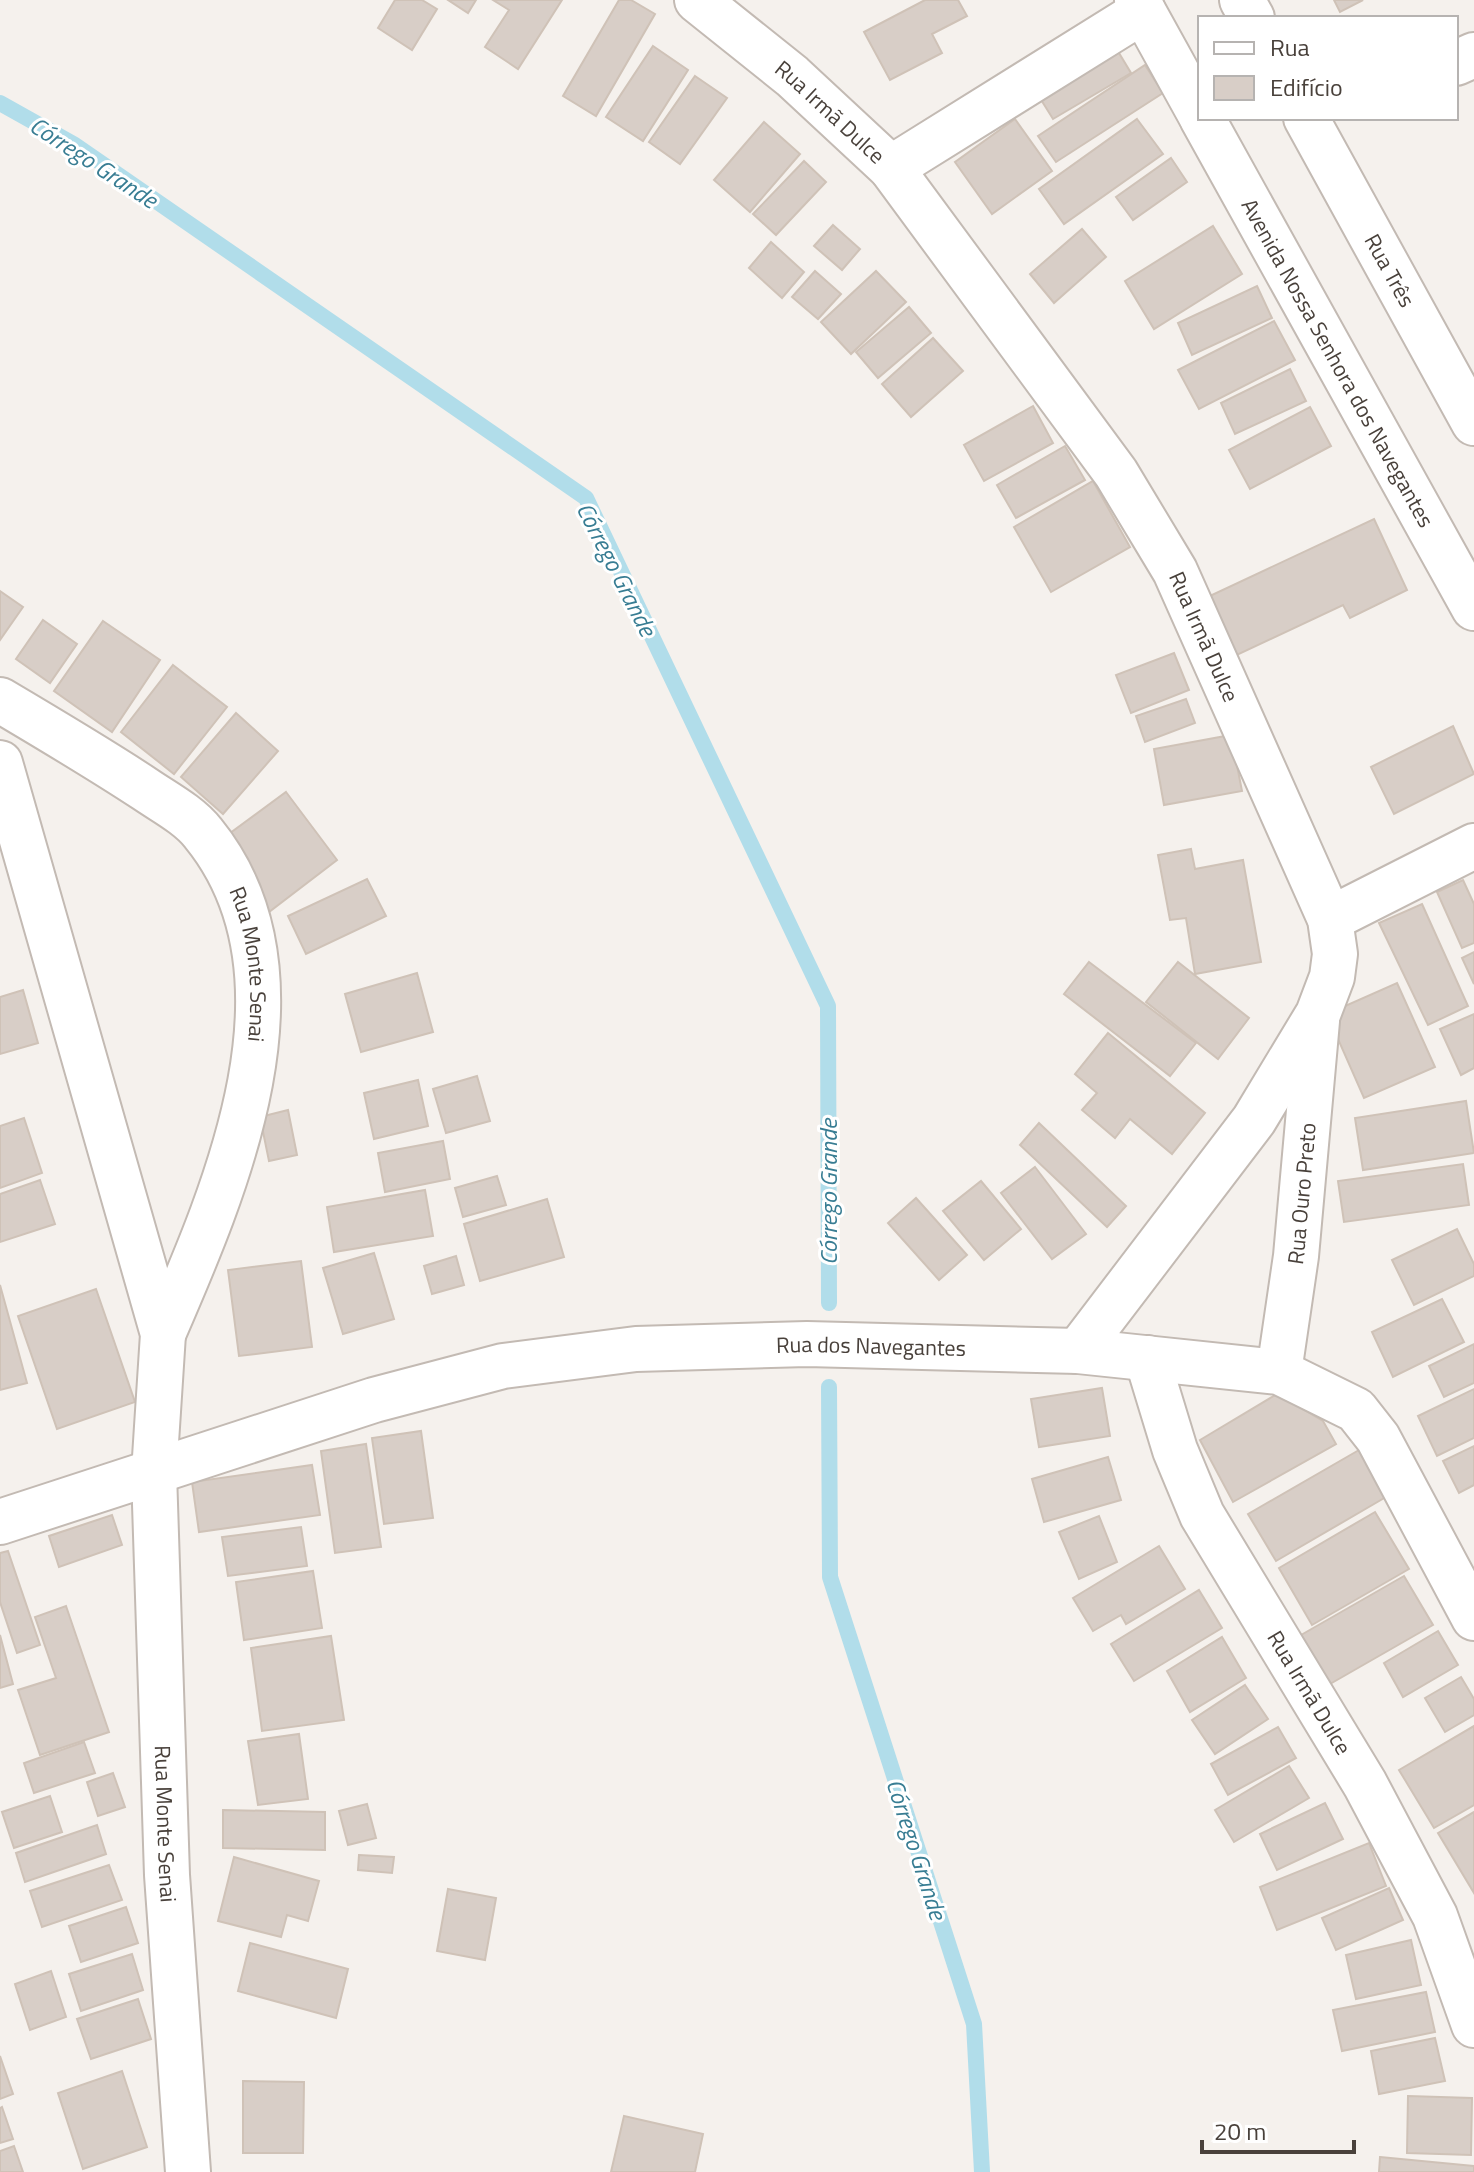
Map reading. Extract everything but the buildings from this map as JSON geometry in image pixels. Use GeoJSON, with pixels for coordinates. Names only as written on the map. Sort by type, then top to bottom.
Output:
{"type":"FeatureCollection","features":[{"type":"Feature","properties":{"kind":"street","name":"Rua Irmã Dulce"},"geometry":{"type":"LineString","coordinates":[[697,0],[792,76],[891,168],[1116,473],[1175,571],[1330,919],[1335,954],[1332,977],[1318,1014],[1254,1120],[1078,1351]]}},
{"type":"Feature","properties":{"kind":"street"},"geometry":{"type":"LineString","coordinates":[[891,168],[1140,5]]}},
{"type":"Feature","properties":{"kind":"street","name":"Avenida Nossa Senhora dos Navegantes"},"geometry":{"type":"LineString","coordinates":[[1140,5],[1198,111]]}},
{"type":"Feature","properties":{"kind":"street","name":"Avenida Nossa Senhora dos Navegantes"},"geometry":{"type":"LineString","coordinates":[[1203,120],[1474,608]]}},
{"type":"Feature","properties":{"kind":"street","name":"Rua Três"},"geometry":{"type":"LineString","coordinates":[[1322,123],[1474,423]]}},
{"type":"Feature","properties":{"kind":"street","name":"Rua Monte Senai"},"geometry":{"type":"LineString","coordinates":[[0,700],[131,780],[203,832],[232,880],[255,940],[261,1001],[254,1064],[216,1212],[163,1334],[154,1473],[167,1875],[188,2172]]}},
{"type":"Feature","properties":{"kind":"street"},"geometry":{"type":"LineString","coordinates":[[0,763],[163,1334]]}},
{"type":"Feature","properties":{"kind":"street"},"geometry":{"type":"LineString","coordinates":[[1330,919],[1474,846]]}},
{"type":"Feature","properties":{"kind":"street","name":"Rua Ouro Preto"},"geometry":{"type":"LineString","coordinates":[[1279,1372],[1309,1138],[1318,1014]]}},
{"type":"Feature","properties":{"kind":"street","name":"Rua dos Navegantes"},"geometry":{"type":"LineString","coordinates":[[0,1522],[374,1400],[518,1364],[636,1349],[807,1344],[1078,1351],[1279,1372],[1356,1410],[1385,1450],[1474,1618]]}},
{"type":"Feature","properties":{"kind":"street","name":"Rua Irmã Dulce"},"geometry":{"type":"LineString","coordinates":[[1147,1358],[1175,1450],[1202,1515],[1379,1810],[1435,1916],[1474,2025]]}},
{"type":"Feature","properties":{"kind":"waterway","name":"Córrego Grande"},"geometry":{"type":"LineString","coordinates":[[0,103],[75,145],[586,498],[828,1006],[829,1303]]}},
{"type":"Feature","properties":{"kind":"waterway","name":"Córrego Grande"},"geometry":{"type":"LineString","coordinates":[[829,1387],[830,1577],[974,2024],[982,2172]]}}]}
